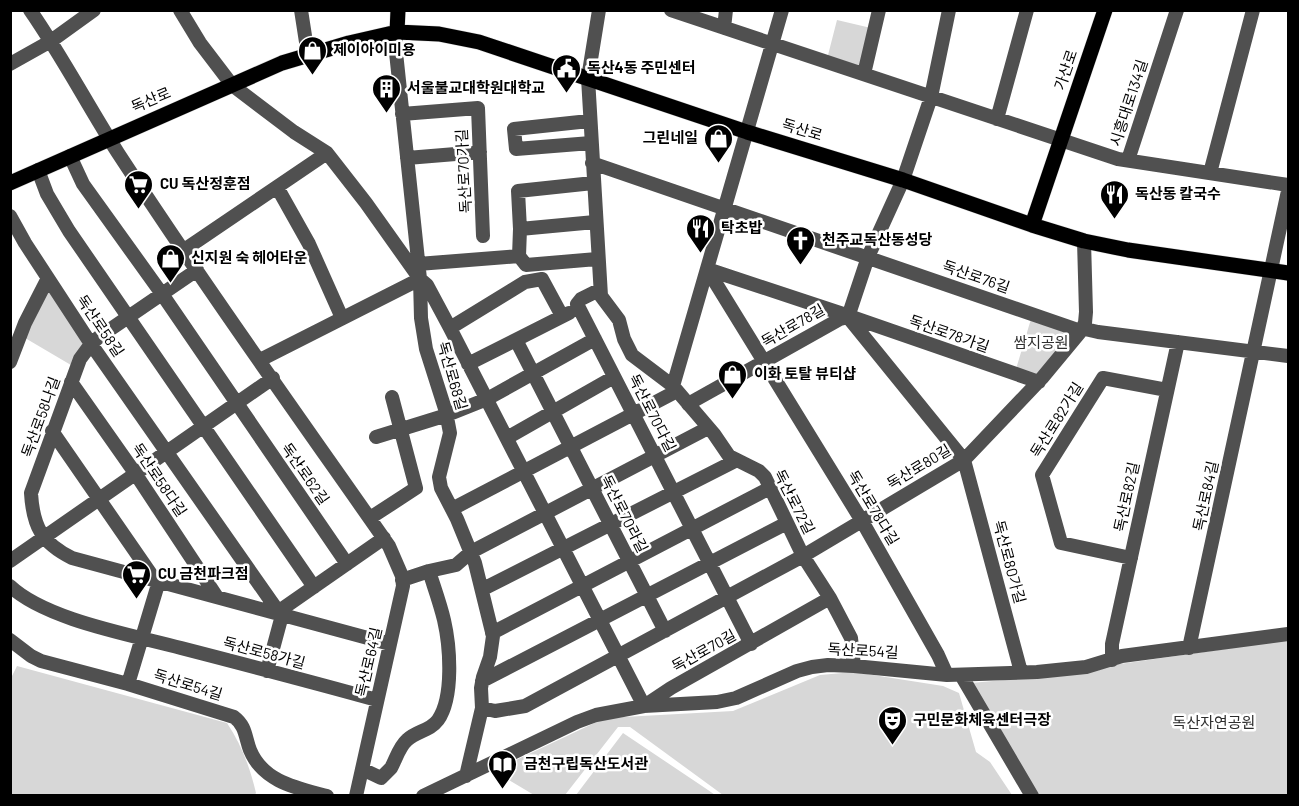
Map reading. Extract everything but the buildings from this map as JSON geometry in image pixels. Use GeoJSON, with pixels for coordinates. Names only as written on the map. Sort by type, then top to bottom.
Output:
{"type":"FeatureCollection","features":[{"type":"Feature","properties":{"kind":"main road"},"geometry":{"type":"LineString","coordinates":[[397,32],[398,10]]}},
{"type":"Feature","properties":{"kind":"main road","name":"가산로"},"geometry":{"type":"LineString","coordinates":[[1032,225],[1105,10]]}},
{"type":"Feature","properties":{"kind":"main road","name":"독산로"},"geometry":{"type":"LineString","coordinates":[[10,183],[282,63],[397,32],[439,34],[479,42],[1084,241],[1128,250],[1288,273]]}},
{"type":"Feature","properties":{"kind":"street","name":"독산로64길"},"geometry":{"type":"LineString","coordinates":[[30,10],[110,138],[197,270],[390,546],[403,586],[356,795]]}},
{"type":"Feature","properties":{"kind":"street"},"geometry":{"type":"LineString","coordinates":[[10,64],[51,41],[94,10]]}},
{"type":"Feature","properties":{"kind":"street"},"geometry":{"type":"LineString","coordinates":[[180,10],[200,43],[232,85],[294,132],[327,153],[420,279],[427,285],[644,706]]}},
{"type":"Feature","properties":{"kind":"street"},"geometry":{"type":"LineString","coordinates":[[301,10],[308,55]]}},
{"type":"Feature","properties":{"kind":"street","name":"독산로72길"},"geometry":{"type":"LineString","coordinates":[[599,10],[588,78],[601,297],[619,320],[624,339],[632,355],[675,389],[729,456],[759,471],[765,477],[803,556],[830,598],[851,638],[854,666]]}},
{"type":"Feature","properties":{"kind":"street"},"geometry":{"type":"LineString","coordinates":[[671,10],[1060,141],[1128,160]]}},
{"type":"Feature","properties":{"kind":"street"},"geometry":{"type":"LineString","coordinates":[[724,28],[726,10]]}},
{"type":"Feature","properties":{"kind":"street"},"geometry":{"type":"LineString","coordinates":[[452,509],[634,415],[675,389],[707,269],[782,10]]}},
{"type":"Feature","properties":{"kind":"street"},"geometry":{"type":"LineString","coordinates":[[864,74],[879,10]]}},
{"type":"Feature","properties":{"kind":"street","name":"독산로78길"},"geometry":{"type":"LineString","coordinates":[[688,404],[840,319],[848,317],[868,257],[903,180],[931,97],[949,10]]}},
{"type":"Feature","properties":{"kind":"street"},"geometry":{"type":"LineString","coordinates":[[998,119],[1027,10]]}},
{"type":"Feature","properties":{"kind":"street","name":"시흥대로134길"},"geometry":{"type":"LineString","coordinates":[[1177,10],[1128,160],[1288,185]]}},
{"type":"Feature","properties":{"kind":"street"},"geometry":{"type":"LineString","coordinates":[[1210,173],[1253,10]]}},
{"type":"Feature","properties":{"kind":"street"},"geometry":{"type":"LineString","coordinates":[[397,32],[395,43],[420,279]]}},
{"type":"Feature","properties":{"kind":"street","name":"독산로70가길"},"geometry":{"type":"LineString","coordinates":[[402,114],[478,108],[483,236]]}},
{"type":"Feature","properties":{"kind":"street"},"geometry":{"type":"LineString","coordinates":[[590,121],[514,129],[516,149],[591,143]]}},
{"type":"Feature","properties":{"kind":"street"},"geometry":{"type":"LineString","coordinates":[[407,158],[480,152]]}},
{"type":"Feature","properties":{"kind":"street"},"geometry":{"type":"LineString","coordinates":[[184,250],[327,153]]}},
{"type":"Feature","properties":{"kind":"street","name":"독산로62길"},"geometry":{"type":"LineString","coordinates":[[70,156],[83,184],[162,294],[347,564]]}},
{"type":"Feature","properties":{"kind":"street"},"geometry":{"type":"LineString","coordinates":[[592,163],[725,208]]}},
{"type":"Feature","properties":{"kind":"street"},"geometry":{"type":"LineString","coordinates":[[38,170],[47,195],[69,231],[202,427],[314,586]]}},
{"type":"Feature","properties":{"kind":"street"},"geometry":{"type":"LineString","coordinates":[[593,183],[518,191],[519,256],[526,265],[597,259]]}},
{"type":"Feature","properties":{"kind":"street"},"geometry":{"type":"LineString","coordinates":[[277,187],[309,244],[342,318]]}},
{"type":"Feature","properties":{"kind":"street","name":"독산로84길"},"geometry":{"type":"LineString","coordinates":[[1189,648],[1288,191]]}},
{"type":"Feature","properties":{"kind":"street","name":"독산로76길"},"geometry":{"type":"LineString","coordinates":[[725,208],[1081,331]]}},
{"type":"Feature","properties":{"kind":"street","name":"독산로58길"},"geometry":{"type":"LineString","coordinates":[[10,216],[91,344],[280,614]]}},
{"type":"Feature","properties":{"kind":"street"},"geometry":{"type":"LineString","coordinates":[[519,229],[595,222]]}},
{"type":"Feature","properties":{"kind":"street"},"geometry":{"type":"LineString","coordinates":[[1081,331],[1086,312],[1084,241]]}},
{"type":"Feature","properties":{"kind":"street"},"geometry":{"type":"LineString","coordinates":[[418,264],[519,256]]}},
{"type":"Feature","properties":{"kind":"street","name":"독산로78가길"},"geometry":{"type":"LineString","coordinates":[[707,269],[1039,382]]}},
{"type":"Feature","properties":{"kind":"street","name":"독산로78다길"},"geometry":{"type":"LineString","coordinates":[[707,269],[862,521],[938,655],[954,675],[1032,795]]}},
{"type":"Feature","properties":{"kind":"street"},"geometry":{"type":"LineString","coordinates":[[91,344],[197,270]]}},
{"type":"Feature","properties":{"kind":"street"},"geometry":{"type":"LineString","coordinates":[[10,362],[25,323],[48,278]]}},
{"type":"Feature","properties":{"kind":"street"},"geometry":{"type":"LineString","coordinates":[[260,360],[420,279]]}},
{"type":"Feature","properties":{"kind":"street","name":"독산로68길"},"geometry":{"type":"LineString","coordinates":[[420,279],[421,318],[426,349],[447,415],[450,433],[439,477],[441,488],[471,552],[483,589],[492,633],[490,657],[482,681],[483,708],[466,776]]}},
{"type":"Feature","properties":{"kind":"street"},"geometry":{"type":"LineString","coordinates":[[450,328],[525,282],[542,279],[562,316]]}},
{"type":"Feature","properties":{"kind":"street"},"geometry":{"type":"LineString","coordinates":[[468,364],[579,308],[577,304],[581,299],[599,290]]}},
{"type":"Feature","properties":{"kind":"street","name":"독산로70다길"},"geometry":{"type":"LineString","coordinates":[[579,308],[751,644]]}},
{"type":"Feature","properties":{"kind":"street"},"geometry":{"type":"LineString","coordinates":[[848,317],[964,460]]}},
{"type":"Feature","properties":{"kind":"street"},"geometry":{"type":"LineString","coordinates":[[1081,331],[1089,329],[1288,356]]}},
{"type":"Feature","properties":{"kind":"street","name":"독산로80길"},"geometry":{"type":"LineString","coordinates":[[803,556],[964,460],[1039,382],[1081,331]]}},
{"type":"Feature","properties":{"kind":"street"},"geometry":{"type":"LineString","coordinates":[[376,436],[447,415],[487,399],[595,339]]}},
{"type":"Feature","properties":{"kind":"street","name":"독산로70라길"},"geometry":{"type":"LineString","coordinates":[[516,340],[665,632]]}},
{"type":"Feature","properties":{"kind":"street","name":"독산로82길"},"geometry":{"type":"LineString","coordinates":[[1112,660],[1112,644],[1178,342]]}},
{"type":"Feature","properties":{"kind":"street","name":"독산로58나길"},"geometry":{"type":"LineString","coordinates":[[43,538],[32,508],[31,493],[71,382],[80,360],[91,344]]}},
{"type":"Feature","properties":{"kind":"street"},"geometry":{"type":"LineString","coordinates":[[507,438],[614,377]]}},
{"type":"Feature","properties":{"kind":"street"},"geometry":{"type":"LineString","coordinates":[[10,561],[273,378]]}},
{"type":"Feature","properties":{"kind":"street","name":"독산로82가길"},"geometry":{"type":"LineString","coordinates":[[1131,558],[1061,543],[1042,475],[1103,378],[1167,390]]}},
{"type":"Feature","properties":{"kind":"street","name":"독산로58다길"},"geometry":{"type":"LineString","coordinates":[[71,382],[135,473],[217,597]]}},
{"type":"Feature","properties":{"kind":"street"},"geometry":{"type":"LineString","coordinates":[[370,518],[416,488],[392,398]]}},
{"type":"Feature","properties":{"kind":"street"},"geometry":{"type":"LineString","coordinates":[[402,580],[456,565],[471,552],[708,428]]}},
{"type":"Feature","properties":{"kind":"street"},"geometry":{"type":"LineString","coordinates":[[52,430],[157,581],[129,684]]}},
{"type":"Feature","properties":{"kind":"street"},"geometry":{"type":"LineString","coordinates":[[483,589],[737,460]]}},
{"type":"Feature","properties":{"kind":"street","name":"독산로80가길"},"geometry":{"type":"LineString","coordinates":[[964,460],[1022,672]]}},
{"type":"Feature","properties":{"kind":"street"},"geometry":{"type":"LineString","coordinates":[[492,633],[770,488]]}},
{"type":"Feature","properties":{"kind":"street"},"geometry":{"type":"LineString","coordinates":[[482,681],[787,523]]}},
{"type":"Feature","properties":{"kind":"street"},"geometry":{"type":"LineString","coordinates":[[43,538],[72,558],[390,644]]}},
{"type":"Feature","properties":{"kind":"street"},"geometry":{"type":"LineString","coordinates":[[267,670],[282,609],[384,538]]}},
{"type":"Feature","properties":{"kind":"street","name":"독산로72길"},"geometry":{"type":"LineString","coordinates":[[728,597],[803,556]]}},
{"type":"Feature","properties":{"kind":"street"},"geometry":{"type":"LineString","coordinates":[[362,769],[381,778],[391,768],[405,741],[437,722],[441,714],[447,694],[447,644],[444,619],[429,571]]}},
{"type":"Feature","properties":{"kind":"street","name":"독산로58가길"},"geometry":{"type":"LineString","coordinates":[[10,586],[37,606],[142,638],[377,700]]}},
{"type":"Feature","properties":{"kind":"street"},"geometry":{"type":"LineString","coordinates":[[483,708],[495,711],[525,706],[728,597]]}},
{"type":"Feature","properties":{"kind":"street","name":"독산로70길"},"geometry":{"type":"LineString","coordinates":[[644,706],[671,688],[830,598]]}},
{"type":"Feature","properties":{"kind":"street","name":"독산로54길"},"geometry":{"type":"LineString","coordinates":[[423,795],[596,715],[644,706],[717,702],[754,692],[797,671],[812,667],[854,666],[954,675],[1022,672],[1086,667],[1122,656],[1189,648],[1288,631]]}},
{"type":"Feature","properties":{"kind":"street","name":"독산로54길"},"geometry":{"type":"LineString","coordinates":[[10,640],[41,661],[129,684],[234,717],[243,726],[255,760],[262,768],[280,783],[327,795]]}},
{"type":"Feature","properties":{"kind":"green space"},"geometry":{"type":"Polygon","coordinates":[[[837,20],[871,28],[861,69],[827,59],[837,20]]]}},
{"type":"Feature","properties":{"kind":"green space"},"geometry":{"type":"Polygon","coordinates":[[[51,282],[91,344],[76,368],[20,335],[51,282]]]}},
{"type":"Feature","properties":{"kind":"green space","name":"쌈지공원"},"geometry":{"type":"Polygon","coordinates":[[[1031,319],[1072,332],[1037,375],[1016,369],[1031,319]]]}},
{"type":"Feature","properties":{"kind":"green space","name":"독산자연공원"},"geometry":{"type":"Polygon","coordinates":[[[1288,640],[1288,795],[1038,795],[971,683],[1083,673],[1113,665],[1288,640]]]}},
{"type":"Feature","properties":{"kind":"green space"},"geometry":{"type":"Polygon","coordinates":[[[17,666],[227,723],[245,756],[256,793],[254,796],[11,795],[10,680],[17,666]]]}},
{"type":"Feature","properties":{"kind":"green space"},"geometry":{"type":"Polygon","coordinates":[[[854,672],[943,686],[959,693],[976,752],[990,762],[1012,795],[723,795],[630,727],[618,727],[565,795],[534,795],[499,774],[516,760],[605,718],[733,711],[820,675],[854,672]]]}},
{"type":"Feature","properties":{"kind":"green space"},"geometry":{"type":"Polygon","coordinates":[[[623,733],[708,790],[715,795],[576,795],[623,733]]]}},
{"type":"Feature","properties":{"kind":"place","name":"제이아이미용"},"geometry":{"type":"Point","coordinates":[312,76]}},
{"type":"Feature","properties":{"kind":"place","name":"독산4동 주민센터"},"geometry":{"type":"Point","coordinates":[566,94]}},
{"type":"Feature","properties":{"kind":"place","name":"서울불교대학원대학교"},"geometry":{"type":"Point","coordinates":[386,114]}},
{"type":"Feature","properties":{"kind":"place","name":"그린네일"},"geometry":{"type":"Point","coordinates":[719,164]}},
{"type":"Feature","properties":{"kind":"place","name":"CU 독산정훈점"},"geometry":{"type":"Point","coordinates":[139,210]}},
{"type":"Feature","properties":{"kind":"place","name":"독산동 칼국수"},"geometry":{"type":"Point","coordinates":[1114,220]}},
{"type":"Feature","properties":{"kind":"place","name":"탁초밥"},"geometry":{"type":"Point","coordinates":[700,254]}},
{"type":"Feature","properties":{"kind":"place","name":"천주교독산동성당"},"geometry":{"type":"Point","coordinates":[801,266]}},
{"type":"Feature","properties":{"kind":"place","name":"신지원 숙 헤어타운"},"geometry":{"type":"Point","coordinates":[170,284]}},
{"type":"Feature","properties":{"kind":"place","name":"이화 토탈 뷰티샵"},"geometry":{"type":"Point","coordinates":[733,400]}},
{"type":"Feature","properties":{"kind":"place","name":"CU 금천파크점"},"geometry":{"type":"Point","coordinates":[137,600]}},
{"type":"Feature","properties":{"kind":"place","name":"구민문화체육센터극장"},"geometry":{"type":"Point","coordinates":[892,746]}},
{"type":"Feature","properties":{"kind":"place","name":"금천구립독산도서관"},"geometry":{"type":"Point","coordinates":[503,790]}}]}
